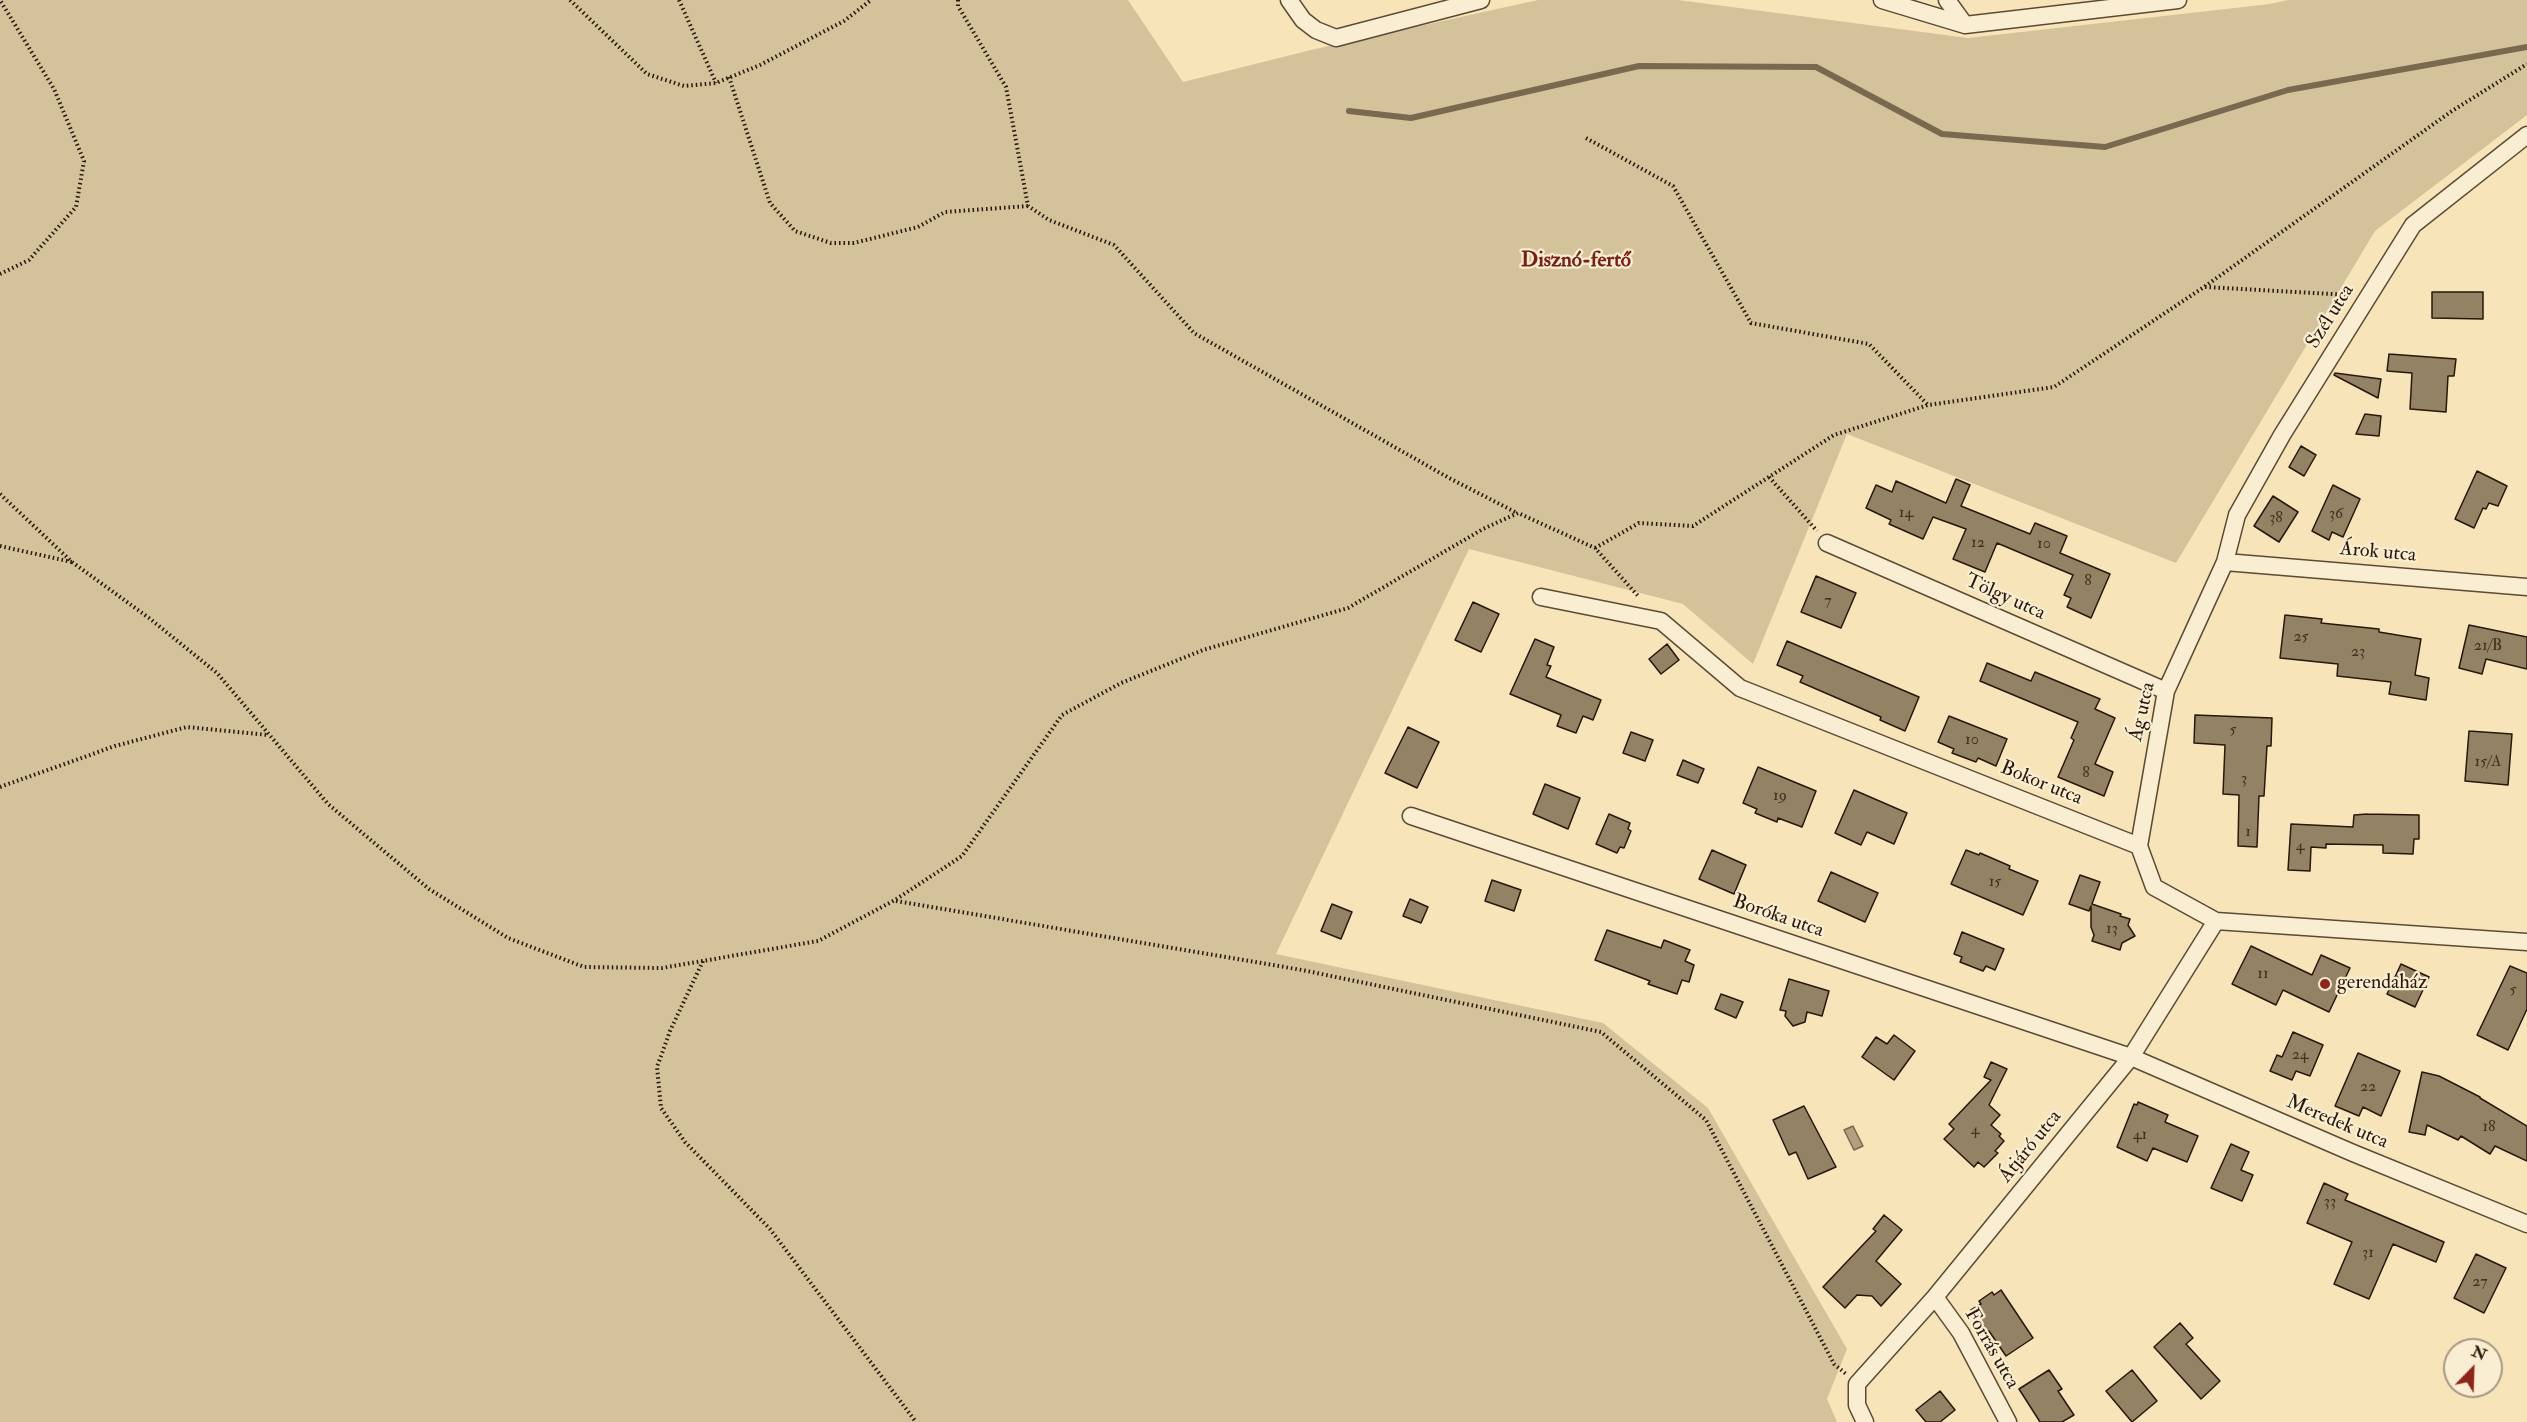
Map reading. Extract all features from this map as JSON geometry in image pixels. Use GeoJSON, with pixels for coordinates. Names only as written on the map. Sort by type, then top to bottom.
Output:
{"type":"FeatureCollection","features":[{"type":"Feature","properties":{"kind":"street"},"geometry":{"type":"LineString","coordinates":[[1289,0],[1303,20],[1316,30],[1336,38],[1481,0]]}},
{"type":"Feature","properties":{"kind":"street"},"geometry":{"type":"LineString","coordinates":[[1882,0],[1965,25],[2178,0]]}},
{"type":"Feature","properties":{"kind":"street"},"geometry":{"type":"LineString","coordinates":[[1947,0],[1965,25]]}},
{"type":"Feature","properties":{"kind":"street","name":"Szél utca"},"geometry":{"type":"LineString","coordinates":[[2225,562],[2237,515],[2282,435],[2413,225],[2527,135]]}},
{"type":"Feature","properties":{"kind":"street","name":"Tölgy utca"},"geometry":{"type":"LineString","coordinates":[[1827,543],[2166,691]]}},
{"type":"Feature","properties":{"kind":"street","name":"Árok utca"},"geometry":{"type":"LineString","coordinates":[[2225,562],[2527,587]]}},
{"type":"Feature","properties":{"kind":"street","name":"Ág utca"},"geometry":{"type":"LineString","coordinates":[[2139,846],[2166,691],[2225,562]]}},
{"type":"Feature","properties":{"kind":"street","name":"Bokor utca"},"geometry":{"type":"LineString","coordinates":[[1541,597],[1661,621],[1740,688],[2139,846]]}},
{"type":"Feature","properties":{"kind":"street","name":"Boróka utca"},"geometry":{"type":"LineString","coordinates":[[1411,816],[2131,1057]]}},
{"type":"Feature","properties":{"kind":"street"},"geometry":{"type":"LineString","coordinates":[[2139,846],[2154,887],[2216,921],[2527,942]]}},
{"type":"Feature","properties":{"kind":"street","name":"Átjáró utca"},"geometry":{"type":"LineString","coordinates":[[1857,1384],[1935,1298],[2131,1057],[2216,921]]}},
{"type":"Feature","properties":{"kind":"street","name":"Meredek utca"},"geometry":{"type":"LineString","coordinates":[[2131,1057],[2353,1153],[2527,1224]]}},
{"type":"Feature","properties":{"kind":"street","name":"Forrás utca"},"geometry":{"type":"LineString","coordinates":[[1935,1298],[1961,1333],[2008,1422]]}},
{"type":"Feature","properties":{"kind":"street"},"geometry":{"type":"LineString","coordinates":[[1857,1384],[1857,1405],[1865,1422]]}},
{"type":"Feature","properties":{"kind":"path"},"geometry":{"type":"LineString","coordinates":[[0,0],[54,89],[84,161],[76,207],[29,260],[0,274]]}},
{"type":"Feature","properties":{"kind":"path"},"geometry":{"type":"LineString","coordinates":[[570,0],[647,74],[684,86],[716,83],[760,65],[844,21],[871,0]]}},
{"type":"Feature","properties":{"kind":"path"},"geometry":{"type":"LineString","coordinates":[[679,0],[716,83]]}},
{"type":"Feature","properties":{"kind":"path"},"geometry":{"type":"LineString","coordinates":[[958,0],[958,6],[1006,87],[1028,206]]}},
{"type":"Feature","properties":{"kind":"path"},"geometry":{"type":"LineString","coordinates":[[1595,548],[1640,523],[1693,526],[1834,435],[1928,405],[2054,387],[2204,287],[2452,111],[2527,63]]}},
{"type":"Feature","properties":{"kind":"path"},"geometry":{"type":"LineString","coordinates":[[729,77],[770,203],[795,231],[831,243],[854,243],[918,227],[945,212],[1028,206],[1049,220],[1114,245],[1194,333],[1449,478],[1595,548],[1661,621]]}},
{"type":"Feature","properties":{"kind":"path"},"geometry":{"type":"LineString","coordinates":[[1586,138],[1673,186],[1751,323],[1869,344],[1928,405]]}},
{"type":"Feature","properties":{"kind":"path"},"geometry":{"type":"LineString","coordinates":[[2204,287],[2369,296]]}},
{"type":"Feature","properties":{"kind":"path"},"geometry":{"type":"LineString","coordinates":[[1769,477],[1827,543]]}},
{"type":"Feature","properties":{"kind":"path"},"geometry":{"type":"LineString","coordinates":[[0,494],[72,562],[149,618],[217,673],[328,804],[429,888],[508,938],[584,967],[662,968],[818,940],[895,900],[962,856],[1062,715],[1121,683],[1203,650],[1348,608],[1483,530],[1518,513]]}},
{"type":"Feature","properties":{"kind":"path"},"geometry":{"type":"LineString","coordinates":[[0,546],[72,562]]}},
{"type":"Feature","properties":{"kind":"path"},"geometry":{"type":"LineString","coordinates":[[0,787],[115,746],[187,727],[270,735]]}},
{"type":"Feature","properties":{"kind":"path"},"geometry":{"type":"LineString","coordinates":[[895,900],[1302,970],[1601,1032],[1706,1120],[1834,1364],[1857,1384]]}},
{"type":"Feature","properties":{"kind":"path"},"geometry":{"type":"LineString","coordinates":[[703,962],[670,1031],[657,1067],[661,1108],[685,1142],[770,1229],[916,1422]]}},
{"type":"Feature","properties":{"kind":"shaded area"},"geometry":{"type":"Polygon","coordinates":[[[0,0],[1128,0],[1183,82],[1311,50],[1538,0],[1678,0],[1968,38],[2270,4],[2288,0],[2527,0],[2527,115],[2375,231],[2176,563],[1847,434],[1753,664],[1683,604],[1469,549],[1276,954],[1603,1023],[1708,1108],[1847,1349],[1827,1399],[1837,1422],[0,1422],[0,0]]]}},
{"type":"Feature","properties":{"kind":"shaded area"},"geometry":{"type":"Polygon","coordinates":[[[1853,1126],[1863,1146],[1854,1150],[1844,1130],[1853,1126]]]}},
{"type":"Feature","properties":{"kind":"building"},"geometry":{"type":"Polygon","coordinates":[[[2432,292],[2483,292],[2483,319],[2432,318],[2432,292]]]}},
{"type":"Feature","properties":{"kind":"building"},"geometry":{"type":"Polygon","coordinates":[[[2389,354],[2456,359],[2454,376],[2448,376],[2446,412],[2410,409],[2412,373],[2387,371],[2389,354]]]}},
{"type":"Feature","properties":{"kind":"building"},"geometry":{"type":"Polygon","coordinates":[[[2335,373],[2381,379],[2378,398],[2334,375],[2335,373]]]}},
{"type":"Feature","properties":{"kind":"building"},"geometry":{"type":"Polygon","coordinates":[[[2365,414],[2381,416],[2379,436],[2356,434],[2365,414]]]}},
{"type":"Feature","properties":{"kind":"building"},"geometry":{"type":"Polygon","coordinates":[[[2301,446],[2316,455],[2304,476],[2289,467],[2301,446]]]}},
{"type":"Feature","properties":{"kind":"building"},"geometry":{"type":"Polygon","coordinates":[[[2477,471],[2507,486],[2498,506],[2489,503],[2486,509],[2483,508],[2474,528],[2455,519],[2477,471]]]}},
{"type":"Feature","properties":{"kind":"building"},"geometry":{"type":"Polygon","coordinates":[[[1956,479],[1970,485],[1961,506],[2030,534],[2035,523],[2067,536],[2060,553],[2110,574],[2091,618],[2067,607],[2071,598],[2064,595],[2073,575],[1997,543],[1985,572],[1953,559],[1966,529],[1933,517],[1923,539],[1889,524],[1891,520],[1866,508],[1876,485],[1892,492],[1896,481],[1946,503],[1956,479]]]}},
{"type":"Feature","properties":{"kind":"building"},"geometry":{"type":"Polygon","coordinates":[[[2333,485],[2360,499],[2343,537],[2332,532],[2329,540],[2312,531],[2333,485]]]}},
{"type":"Feature","properties":{"kind":"building"},"geometry":{"type":"Polygon","coordinates":[[[2273,496],[2298,512],[2279,542],[2254,526],[2273,496]]]}},
{"type":"Feature","properties":{"kind":"building"},"geometry":{"type":"Polygon","coordinates":[[[1816,576],[1856,593],[1841,628],[1801,612],[1816,576]]]}},
{"type":"Feature","properties":{"kind":"building"},"geometry":{"type":"Polygon","coordinates":[[[1473,602],[1499,614],[1481,652],[1455,640],[1473,602]]]}},
{"type":"Feature","properties":{"kind":"building"},"geometry":{"type":"Polygon","coordinates":[[[2285,615],[2322,619],[2321,623],[2379,629],[2379,632],[2421,639],[2415,675],[2429,678],[2426,700],[2389,694],[2391,682],[2337,676],[2338,664],[2280,658],[2285,615]]]}},
{"type":"Feature","properties":{"kind":"building"},"geometry":{"type":"Polygon","coordinates":[[[2469,625],[2527,637],[2527,669],[2486,659],[2482,674],[2459,668],[2469,625]]]}},
{"type":"Feature","properties":{"kind":"building"},"geometry":{"type":"Polygon","coordinates":[[[1535,639],[1554,647],[1547,665],[1551,666],[1546,677],[1601,700],[1593,720],[1583,716],[1576,733],[1557,726],[1561,715],[1510,694],[1535,639]]]}},
{"type":"Feature","properties":{"kind":"building"},"geometry":{"type":"Polygon","coordinates":[[[1787,641],[1919,697],[1905,731],[1880,720],[1881,717],[1800,682],[1803,676],[1777,665],[1787,641]]]}},
{"type":"Feature","properties":{"kind":"building"},"geometry":{"type":"Polygon","coordinates":[[[1667,644],[1679,660],[1661,674],[1649,659],[1667,644]]]}},
{"type":"Feature","properties":{"kind":"building"},"geometry":{"type":"Polygon","coordinates":[[[1987,663],[2031,681],[2035,672],[2100,699],[2095,709],[2115,718],[2095,764],[2113,772],[2104,796],[2058,777],[2074,740],[2071,738],[2078,722],[1980,681],[1987,663]]]}},
{"type":"Feature","properties":{"kind":"building"},"geometry":{"type":"Polygon","coordinates":[[[2195,715],[2272,718],[2271,746],[2267,746],[2264,796],[2259,796],[2257,847],[2238,846],[2239,795],[2223,794],[2225,745],[2194,743],[2195,715]]]}},
{"type":"Feature","properties":{"kind":"building"},"geometry":{"type":"Polygon","coordinates":[[[1949,716],[2007,739],[1996,766],[1978,758],[1976,762],[1952,753],[1954,749],[1938,742],[1949,716]]]}},
{"type":"Feature","properties":{"kind":"building"},"geometry":{"type":"Polygon","coordinates":[[[1408,727],[1439,742],[1417,788],[1385,773],[1408,727]]]}},
{"type":"Feature","properties":{"kind":"building"},"geometry":{"type":"Polygon","coordinates":[[[2469,731],[2512,734],[2508,785],[2465,781],[2469,731]]]}},
{"type":"Feature","properties":{"kind":"building"},"geometry":{"type":"Polygon","coordinates":[[[1631,732],[1653,740],[1645,761],[1623,753],[1631,732]]]}},
{"type":"Feature","properties":{"kind":"building"},"geometry":{"type":"Polygon","coordinates":[[[1683,760],[1704,769],[1698,783],[1677,775],[1683,760]]]}},
{"type":"Feature","properties":{"kind":"building"},"geometry":{"type":"Polygon","coordinates":[[[1758,767],[1816,791],[1802,827],[1778,818],[1777,822],[1755,813],[1757,809],[1743,803],[1758,767]]]}},
{"type":"Feature","properties":{"kind":"building"},"geometry":{"type":"Polygon","coordinates":[[[1545,784],[1580,798],[1568,829],[1533,814],[1545,784]]]}},
{"type":"Feature","properties":{"kind":"building"},"geometry":{"type":"Polygon","coordinates":[[[1854,790],[1907,813],[1894,844],[1867,832],[1861,845],[1835,833],[1854,790]]]}},
{"type":"Feature","properties":{"kind":"building"},"geometry":{"type":"Polygon","coordinates":[[[1609,814],[1630,823],[1628,829],[1631,831],[1624,848],[1620,847],[1617,853],[1596,844],[1609,814]]]}},
{"type":"Feature","properties":{"kind":"building"},"geometry":{"type":"Polygon","coordinates":[[[2354,815],[2419,815],[2419,839],[2414,839],[2413,854],[2383,853],[2383,845],[2326,844],[2326,848],[2311,847],[2310,871],[2288,870],[2291,824],[2353,827],[2354,815]]]}},
{"type":"Feature","properties":{"kind":"building"},"geometry":{"type":"Polygon","coordinates":[[[1712,850],[1746,865],[1734,894],[1699,879],[1712,850]]]}},
{"type":"Feature","properties":{"kind":"building"},"geometry":{"type":"Polygon","coordinates":[[[1966,850],[1979,855],[1980,853],[2010,866],[2009,869],[2038,881],[2023,915],[1951,884],[1966,850]]]}},
{"type":"Feature","properties":{"kind":"building"},"geometry":{"type":"Polygon","coordinates":[[[1831,872],[1878,893],[1865,922],[1818,901],[1831,872]]]}},
{"type":"Feature","properties":{"kind":"building"},"geometry":{"type":"Polygon","coordinates":[[[2080,875],[2100,882],[2092,904],[2130,919],[2128,925],[2135,936],[2122,943],[2120,950],[2092,941],[2094,935],[2091,927],[2091,906],[2089,911],[2069,904],[2080,875]]]}},
{"type":"Feature","properties":{"kind":"building"},"geometry":{"type":"Polygon","coordinates":[[[1492,880],[1521,890],[1514,911],[1485,901],[1492,880]]]}},
{"type":"Feature","properties":{"kind":"building"},"geometry":{"type":"Polygon","coordinates":[[[1410,899],[1428,907],[1421,923],[1403,916],[1410,899]]]}},
{"type":"Feature","properties":{"kind":"building"},"geometry":{"type":"Polygon","coordinates":[[[1332,904],[1352,912],[1341,939],[1321,931],[1332,904]]]}},
{"type":"Feature","properties":{"kind":"building"},"geometry":{"type":"Polygon","coordinates":[[[1607,930],[1661,948],[1664,940],[1690,950],[1685,961],[1694,965],[1689,982],[1682,980],[1677,994],[1648,984],[1650,981],[1595,960],[1607,930]]]}},
{"type":"Feature","properties":{"kind":"building"},"geometry":{"type":"Polygon","coordinates":[[[1962,932],[2004,949],[1995,970],[1986,966],[1983,971],[1960,962],[1962,957],[1954,954],[1962,932]]]}},
{"type":"Feature","properties":{"kind":"building"},"geometry":{"type":"Polygon","coordinates":[[[2251,946],[2312,975],[2321,955],[2350,968],[2329,1012],[2283,990],[2276,1005],[2232,984],[2251,946]]]}},
{"type":"Feature","properties":{"kind":"building"},"geometry":{"type":"Polygon","coordinates":[[[2401,964],[2429,977],[2415,1007],[2387,994],[2401,964]]]}},
{"type":"Feature","properties":{"kind":"building"},"geometry":{"type":"Polygon","coordinates":[[[2510,966],[2527,973],[2527,1009],[2508,1050],[2477,1035],[2510,966]]]}},
{"type":"Feature","properties":{"kind":"building"},"geometry":{"type":"Polygon","coordinates":[[[1789,979],[1829,991],[1822,1016],[1807,1012],[1805,1022],[1793,1026],[1785,1016],[1786,1011],[1780,1010],[1789,979]]]}},
{"type":"Feature","properties":{"kind":"building"},"geometry":{"type":"Polygon","coordinates":[[[1721,994],[1743,1002],[1736,1018],[1715,1009],[1721,994]]]}},
{"type":"Feature","properties":{"kind":"building"},"geometry":{"type":"Polygon","coordinates":[[[2293,1032],[2323,1045],[2310,1076],[2296,1071],[2292,1080],[2270,1071],[2277,1055],[2282,1057],[2293,1032]]]}},
{"type":"Feature","properties":{"kind":"building"},"geometry":{"type":"Polygon","coordinates":[[[1894,1035],[1915,1051],[1894,1080],[1862,1057],[1876,1037],[1887,1044],[1894,1035]]]}},
{"type":"Feature","properties":{"kind":"building"},"geometry":{"type":"Polygon","coordinates":[[[2358,1053],[2400,1071],[2381,1116],[2363,1107],[2359,1116],[2335,1106],[2358,1053]]]}},
{"type":"Feature","properties":{"kind":"building"},"geometry":{"type":"Polygon","coordinates":[[[1991,1062],[2007,1069],[1989,1105],[2000,1115],[1991,1125],[2001,1134],[1999,1136],[2004,1141],[1995,1151],[1998,1153],[1984,1167],[1978,1162],[1974,1167],[1944,1139],[1954,1129],[1949,1124],[1991,1080],[1984,1077],[1991,1062]]]}},
{"type":"Feature","properties":{"kind":"building"},"geometry":{"type":"Polygon","coordinates":[[[2422,1072],[2439,1076],[2480,1097],[2527,1126],[2527,1161],[2495,1146],[2490,1154],[2461,1136],[2458,1140],[2427,1125],[2425,1135],[2409,1132],[2422,1072]]]}},
{"type":"Feature","properties":{"kind":"building"},"geometry":{"type":"Polygon","coordinates":[[[2138,1102],[2168,1115],[2165,1122],[2198,1136],[2187,1162],[2153,1148],[2147,1161],[2117,1147],[2134,1104],[2137,1105],[2138,1102]]]}},
{"type":"Feature","properties":{"kind":"building"},"geometry":{"type":"Polygon","coordinates":[[[1804,1106],[1836,1167],[1808,1179],[1796,1152],[1789,1155],[1773,1120],[1804,1106]]]}},
{"type":"Feature","properties":{"kind":"building"},"geometry":{"type":"Polygon","coordinates":[[[2231,1144],[2249,1152],[2241,1170],[2253,1175],[2242,1201],[2211,1188],[2231,1144]]]}},
{"type":"Feature","properties":{"kind":"building"},"geometry":{"type":"Polygon","coordinates":[[[2324,1183],[2348,1194],[2345,1200],[2444,1242],[2436,1262],[2393,1244],[2369,1299],[2334,1284],[2352,1242],[2307,1223],[2324,1183]]]}},
{"type":"Feature","properties":{"kind":"building"},"geometry":{"type":"Polygon","coordinates":[[[1884,1215],[1902,1230],[1876,1261],[1901,1284],[1881,1306],[1872,1296],[1857,1295],[1845,1308],[1823,1287],[1876,1231],[1873,1229],[1884,1215]]]}},
{"type":"Feature","properties":{"kind":"building"},"geometry":{"type":"Polygon","coordinates":[[[2476,1254],[2506,1268],[2484,1313],[2454,1298],[2476,1254]]]}},
{"type":"Feature","properties":{"kind":"building"},"geometry":{"type":"Polygon","coordinates":[[[2001,1290],[2033,1338],[2006,1356],[1989,1331],[1986,1333],[1971,1310],[1981,1304],[1979,1301],[1992,1292],[1994,1295],[2001,1290]]]}},
{"type":"Feature","properties":{"kind":"building"},"geometry":{"type":"Polygon","coordinates":[[[2180,1323],[2193,1338],[2186,1344],[2220,1381],[2201,1399],[2154,1347],[2180,1323]]]}},
{"type":"Feature","properties":{"kind":"building"},"geometry":{"type":"Polygon","coordinates":[[[2049,1370],[2062,1389],[2058,1391],[2074,1415],[2062,1422],[2040,1422],[2019,1389],[2049,1370]]]}},
{"type":"Feature","properties":{"kind":"building"},"geometry":{"type":"Polygon","coordinates":[[[2132,1370],[2157,1401],[2132,1422],[2106,1391],[2132,1370]]]}},
{"type":"Feature","properties":{"kind":"building"},"geometry":{"type":"Polygon","coordinates":[[[1940,1391],[1955,1410],[1940,1422],[1926,1422],[1916,1410],[1940,1391]]]}},
{"type":"Feature","properties":{"kind":"waterway"},"geometry":{"type":"LineString","coordinates":[[1349,111],[1411,118],[1639,66],[1816,67],[1942,134],[2105,147],[2288,90],[2527,47]]}},
{"type":"Feature","properties":{"kind":"place","name":"gerendaház"},"geometry":{"type":"Point","coordinates":[2325,984]}},
{"type":"Feature","properties":{"kind":"district","name":"Disznó-fertő"},"geometry":{"type":"Point","coordinates":[1576,261]}}]}
